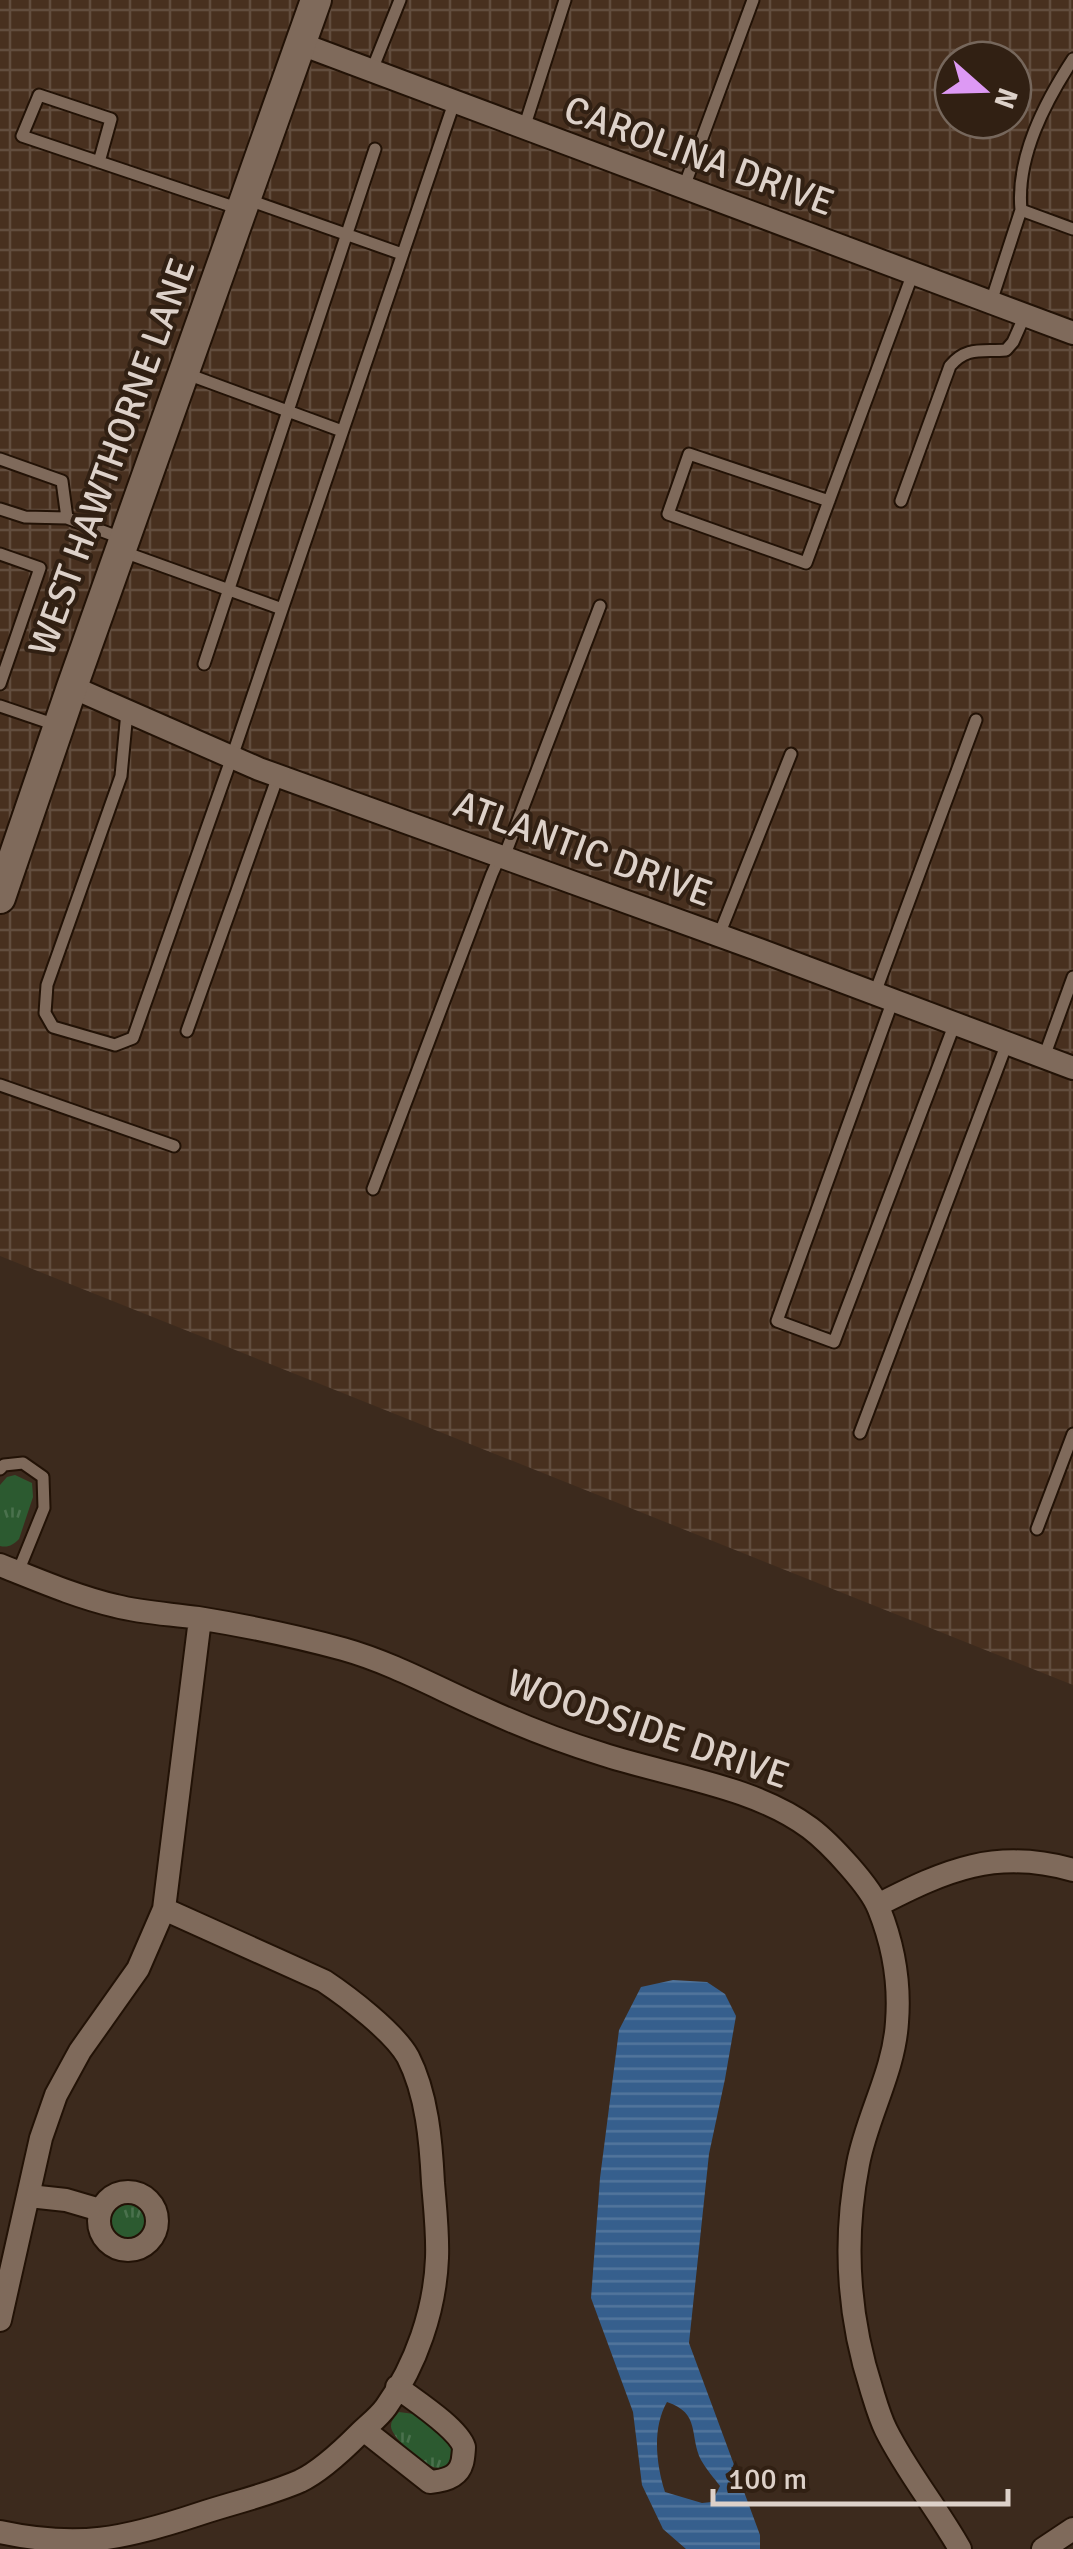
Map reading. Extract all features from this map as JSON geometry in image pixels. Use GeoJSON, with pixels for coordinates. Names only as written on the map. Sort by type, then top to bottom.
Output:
{"type":"FeatureCollection","features":[{"type":"Feature","properties":{"kind":"street","name":"WEST HAWTHORNE LANE"},"geometry":{"type":"LineString","coordinates":[[0,898],[316,0]]}},
{"type":"Feature","properties":{"kind":"street","name":"CAROLINA DRIVE"},"geometry":{"type":"LineString","coordinates":[[301,44],[1073,333]]}},
{"type":"Feature","properties":{"kind":"street","name":"ATLANTIC DRIVE"},"geometry":{"type":"LineString","coordinates":[[72,687],[278,776],[1073,1068]]}},
{"type":"Feature","properties":{"kind":"street","name":"WOODSIDE DRIVE"},"geometry":{"type":"LineString","coordinates":[[9,1569],[118,1607],[290,1635],[348,1651],[570,1744],[764,1802],[834,1848],[878,1905],[897,1982],[897,2028],[890,2065],[864,2136],[852,2195],[848,2241],[854,2324],[884,2427],[960,2549]]}},
{"type":"Feature","properties":{"kind":"street"},"geometry":{"type":"LineString","coordinates":[[0,2320],[41,2138],[56,2095],[80,2051],[138,1969],[164,1909],[200,1619]]}},
{"type":"Feature","properties":{"kind":"street"},"geometry":{"type":"LineString","coordinates":[[878,1905],[978,1863],[1027,1860],[1073,1870]]}},
{"type":"Feature","properties":{"kind":"street"},"geometry":{"type":"LineString","coordinates":[[0,2532],[31,2541],[94,2543],[134,2535],[303,2480],[347,2446],[385,2408],[424,2330],[437,2256],[432,2155],[420,2090],[407,2055],[370,2017],[324,1981],[164,1909]]}},
{"type":"Feature","properties":{"kind":"street"},"geometry":{"type":"LineString","coordinates":[[29,2196],[66,2200],[100,2210]]}},
{"type":"Feature","properties":{"kind":"street"},"geometry":{"type":"LineString","coordinates":[[364,2430],[430,2482],[456,2474],[462,2466],[464,2448],[455,2433],[398,2386]]}},
{"type":"Feature","properties":{"kind":"street"},"geometry":{"type":"LineString","coordinates":[[1043,2549],[1073,2529]]}},
{"type":"Feature","properties":{"kind":"lane"},"geometry":{"type":"LineString","coordinates":[[372,70],[400,0]]}},
{"type":"Feature","properties":{"kind":"lane"},"geometry":{"type":"LineString","coordinates":[[524,128],[565,0]]}},
{"type":"Feature","properties":{"kind":"lane"},"geometry":{"type":"LineString","coordinates":[[684,187],[754,0]]}},
{"type":"Feature","properties":{"kind":"lane"},"geometry":{"type":"LineString","coordinates":[[991,302],[1021,210],[1020,192],[1029,147],[1055,87],[1073,58]]}},
{"type":"Feature","properties":{"kind":"lane"},"geometry":{"type":"LineString","coordinates":[[99,162],[111,120],[39,94],[22,136],[99,162],[347,234],[402,254]]}},
{"type":"Feature","properties":{"kind":"lane"},"geometry":{"type":"LineString","coordinates":[[127,711],[121,776],[47,986],[45,1013],[53,1028],[115,1045],[133,1038],[454,100]]}},
{"type":"Feature","properties":{"kind":"lane"},"geometry":{"type":"LineString","coordinates":[[204,664],[375,149]]}},
{"type":"Feature","properties":{"kind":"lane"},"geometry":{"type":"LineString","coordinates":[[1021,210],[1073,229]]}},
{"type":"Feature","properties":{"kind":"lane"},"geometry":{"type":"LineString","coordinates":[[829,501],[689,454],[668,514],[806,563],[914,273]]}},
{"type":"Feature","properties":{"kind":"lane"},"geometry":{"type":"LineString","coordinates":[[900,501],[950,366],[959,355],[971,351],[1006,350],[1024,315]]}},
{"type":"Feature","properties":{"kind":"lane"},"geometry":{"type":"LineString","coordinates":[[184,373],[342,431]]}},
{"type":"Feature","properties":{"kind":"lane"},"geometry":{"type":"LineString","coordinates":[[0,459],[62,480],[67,518]]}},
{"type":"Feature","properties":{"kind":"lane"},"geometry":{"type":"LineString","coordinates":[[0,509],[25,518],[67,518],[229,590],[282,609]]}},
{"type":"Feature","properties":{"kind":"lane"},"geometry":{"type":"LineString","coordinates":[[0,554],[40,568],[0,682]]}},
{"type":"Feature","properties":{"kind":"lane"},"geometry":{"type":"LineString","coordinates":[[373,1189],[492,874],[504,857],[600,606]]}},
{"type":"Feature","properties":{"kind":"lane"},"geometry":{"type":"LineString","coordinates":[[0,706],[59,726]]}},
{"type":"Feature","properties":{"kind":"lane"},"geometry":{"type":"LineString","coordinates":[[955,1023],[834,1342],[777,1321],[976,720]]}},
{"type":"Feature","properties":{"kind":"lane"},"geometry":{"type":"LineString","coordinates":[[718,935],[791,754]]}},
{"type":"Feature","properties":{"kind":"lane"},"geometry":{"type":"LineString","coordinates":[[187,1031],[278,776]]}},
{"type":"Feature","properties":{"kind":"lane"},"geometry":{"type":"LineString","coordinates":[[1044,1057],[1073,977]]}},
{"type":"Feature","properties":{"kind":"lane"},"geometry":{"type":"LineString","coordinates":[[860,1433],[1007,1043]]}},
{"type":"Feature","properties":{"kind":"lane"},"geometry":{"type":"LineString","coordinates":[[0,1085],[174,1146]]}},
{"type":"Feature","properties":{"kind":"lane"},"geometry":{"type":"LineString","coordinates":[[1037,1529],[1073,1434]]}},
{"type":"Feature","properties":{"kind":"lane"},"geometry":{"type":"LineString","coordinates":[[0,1469],[4,1464],[23,1463],[43,1477],[44,1508],[9,1569]]}},
{"type":"Feature","properties":{"kind":"shaded area"},"geometry":{"type":"Polygon","coordinates":[[[0,0],[1073,0],[1073,1685],[0,1256],[0,0]]]}},
{"type":"Feature","properties":{"kind":"green space"},"geometry":{"type":"Polygon","coordinates":[[[15,1475],[32,1483],[33,1497],[19,1539],[6,1547],[0,1546],[0,1485],[15,1475]]]}},
{"type":"Feature","properties":{"kind":"green space"},"geometry":{"type":"Polygon","coordinates":[[[129,2202],[142,2207],[147,2220],[142,2233],[129,2238],[116,2233],[111,2220],[116,2207],[129,2202]]]}},
{"type":"Feature","properties":{"kind":"green space"},"geometry":{"type":"Polygon","coordinates":[[[399,2412],[414,2414],[452,2442],[452,2458],[447,2466],[427,2464],[401,2442],[391,2426],[399,2412]]]}},
{"type":"Feature","properties":{"kind":"water"},"geometry":{"type":"Polygon","coordinates":[[[673,1980],[707,1982],[725,1994],[736,2016],[709,2154],[689,2343],[760,2535],[760,2549],[686,2549],[663,2529],[642,2485],[633,2412],[591,2298],[600,2178],[619,2030],[641,1987],[673,1980]],[[667,2402],[657,2435],[665,2492],[702,2503],[712,2502],[720,2486],[701,2460],[690,2419],[667,2402]]]}}]}
